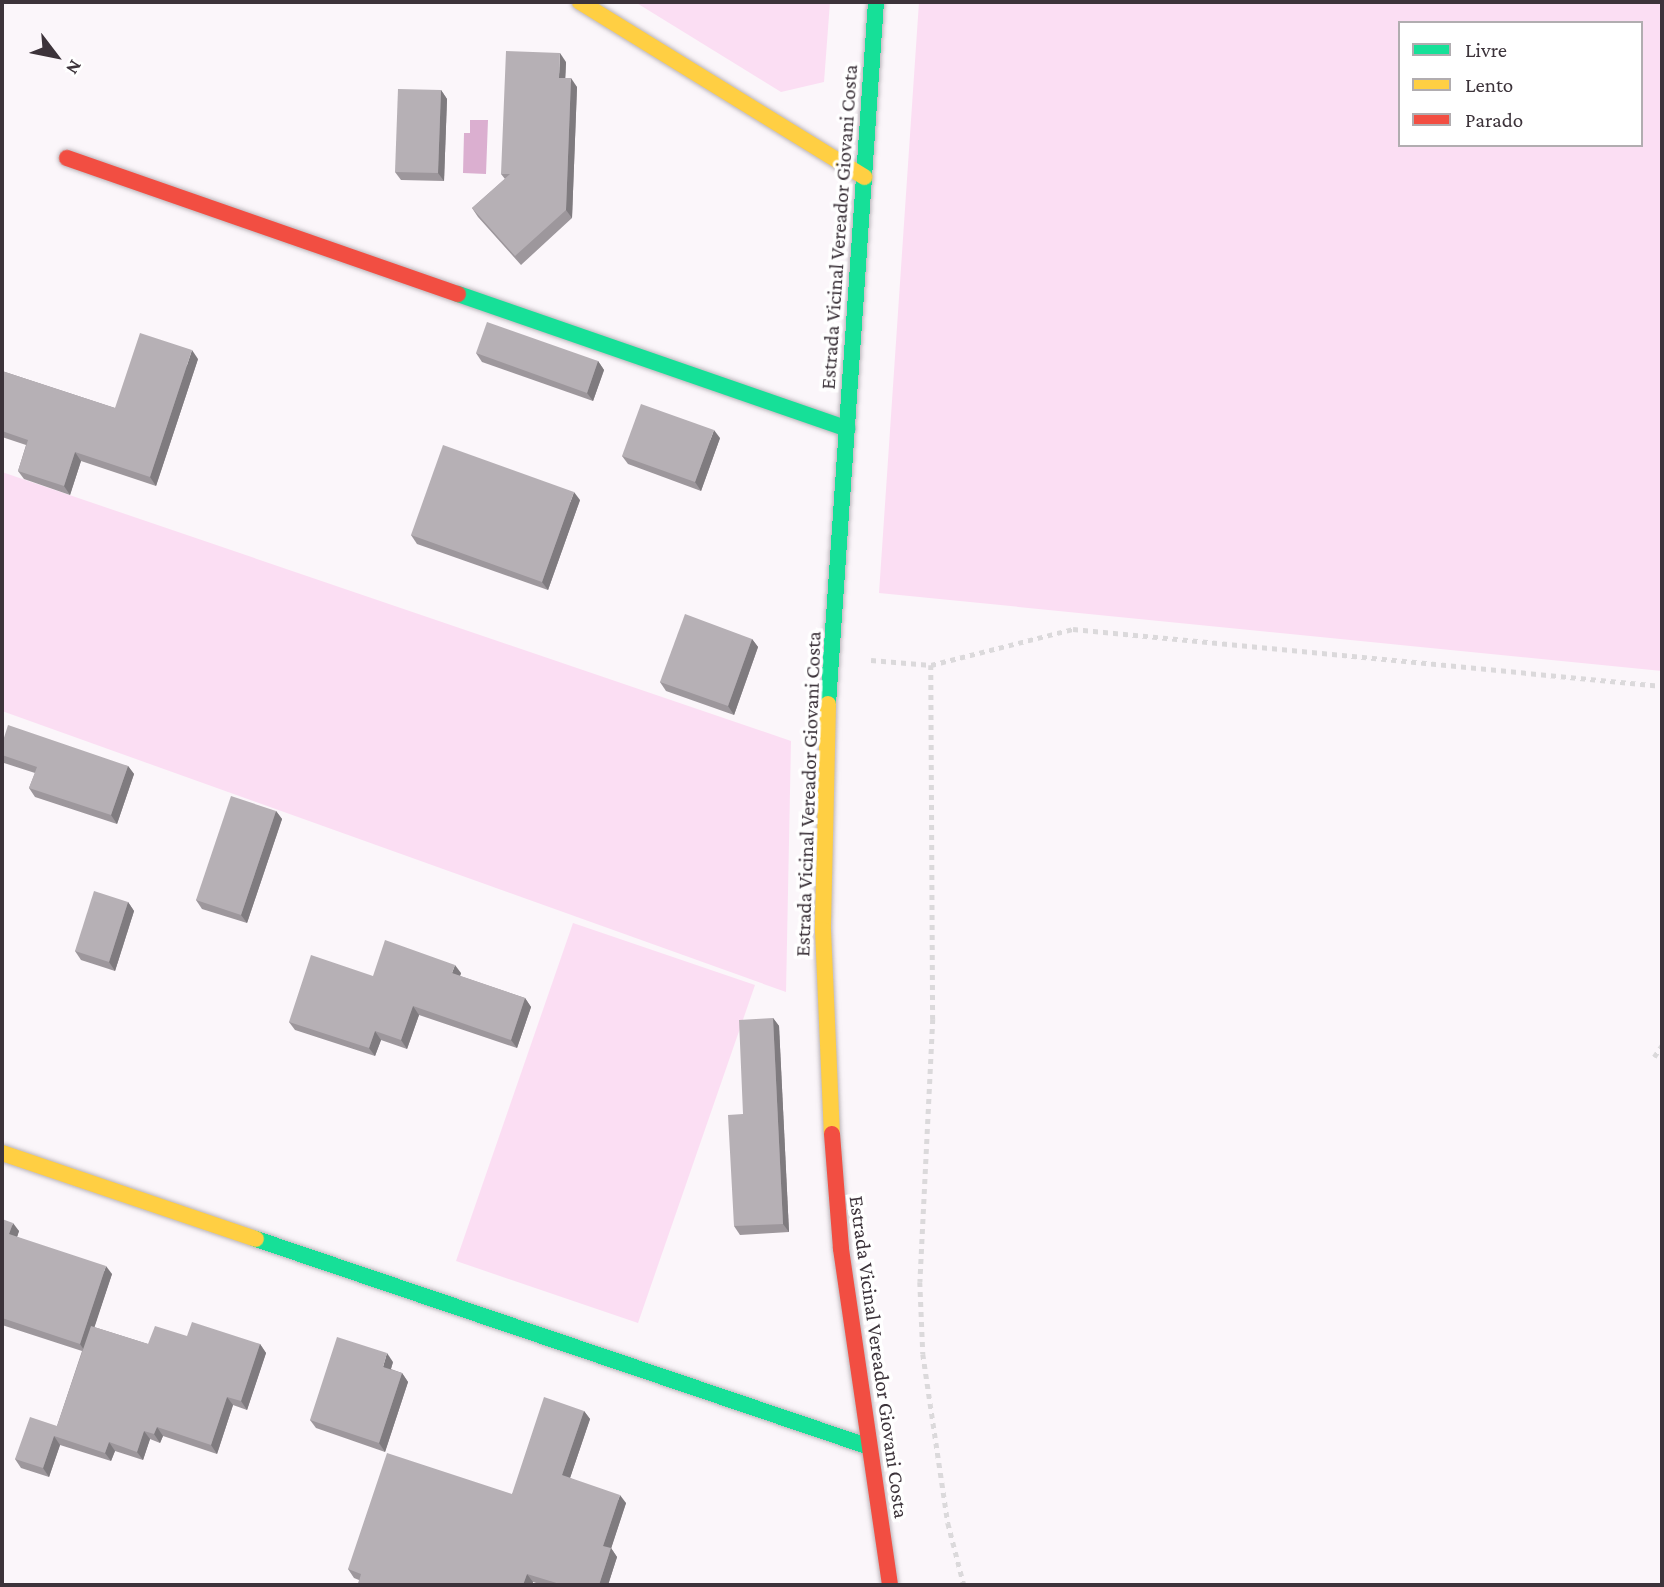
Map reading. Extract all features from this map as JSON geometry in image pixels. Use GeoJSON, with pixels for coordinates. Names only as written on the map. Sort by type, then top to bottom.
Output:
{"type":"FeatureCollection","features":[{"type":"Feature","properties":{"kind":"street"},"geometry":{"type":"LineString","coordinates":[[580,2],[864,177]]}},
{"type":"Feature","properties":{"kind":"street","name":"Estrada Vicinal Vereador Giovani Costa"},"geometry":{"type":"LineString","coordinates":[[876,2],[833,640],[823,930],[826,1067],[841,1250],[867,1446],[890,1585]]}},
{"type":"Feature","properties":{"kind":"street"},"geometry":{"type":"LineString","coordinates":[[67,158],[847,429]]}},
{"type":"Feature","properties":{"kind":"street"},"geometry":{"type":"LineString","coordinates":[[2,1153],[867,1446]]}},
{"type":"Feature","properties":{"kind":"path"},"geometry":{"type":"LineString","coordinates":[[833,640],[875,662],[931,666],[1073,629],[1662,686]]}},
{"type":"Feature","properties":{"kind":"path"},"geometry":{"type":"LineString","coordinates":[[931,666],[933,1019],[920,1282],[927,1380],[948,1523],[964,1585]]}},
{"type":"Feature","properties":{"kind":"path"},"geometry":{"type":"LineString","coordinates":[[1654,1057],[1662,1045]]}},
{"type":"Feature","properties":{"kind":"shaded area"},"geometry":{"type":"Polygon","coordinates":[[[635,2],[830,2],[824,82],[781,92],[635,2]]]}},
{"type":"Feature","properties":{"kind":"shaded area"},"geometry":{"type":"Polygon","coordinates":[[[919,2],[1662,2],[1662,671],[879,593],[919,2]]]}},
{"type":"Feature","properties":{"kind":"shaded area"},"geometry":{"type":"Polygon","coordinates":[[[470,120],[488,120],[486,174],[463,173],[464,133],[470,133],[470,120]]]}},
{"type":"Feature","properties":{"kind":"shaded area"},"geometry":{"type":"Polygon","coordinates":[[[2,472],[791,741],[786,992],[2,711],[2,472]]]}},
{"type":"Feature","properties":{"kind":"shaded area"},"geometry":{"type":"Polygon","coordinates":[[[573,923],[755,985],[638,1323],[456,1261],[573,923]]]}},
{"type":"Feature","properties":{"kind":"building"},"geometry":{"type":"Polygon","coordinates":[[[506,51],[560,53],[559,78],[571,78],[566,210],[515,256],[472,208],[510,174],[501,174],[506,51]]]}},
{"type":"Feature","properties":{"kind":"building"},"geometry":{"type":"Polygon","coordinates":[[[398,89],[441,90],[438,173],[395,172],[398,89]]]}},
{"type":"Feature","properties":{"kind":"building"},"geometry":{"type":"Polygon","coordinates":[[[487,322],[598,361],[587,393],[476,353],[487,322]]]}},
{"type":"Feature","properties":{"kind":"building"},"geometry":{"type":"Polygon","coordinates":[[[140,333],[192,350],[150,477],[75,452],[64,486],[18,471],[28,440],[2,431],[2,371],[115,408],[140,333]]]}},
{"type":"Feature","properties":{"kind":"building"},"geometry":{"type":"Polygon","coordinates":[[[641,404],[714,430],[695,482],[622,456],[641,404]]]}},
{"type":"Feature","properties":{"kind":"building"},"geometry":{"type":"Polygon","coordinates":[[[443,445],[574,492],[542,582],[411,535],[443,445]]]}},
{"type":"Feature","properties":{"kind":"building"},"geometry":{"type":"Polygon","coordinates":[[[685,614],[752,639],[728,706],[660,682],[685,614]]]}},
{"type":"Feature","properties":{"kind":"building"},"geometry":{"type":"Polygon","coordinates":[[[8,725],[128,766],[111,815],[29,788],[37,767],[2,755],[2,744],[8,725]]]}},
{"type":"Feature","properties":{"kind":"building"},"geometry":{"type":"Polygon","coordinates":[[[231,796],[276,811],[241,915],[196,900],[231,796]]]}},
{"type":"Feature","properties":{"kind":"building"},"geometry":{"type":"Polygon","coordinates":[[[94,891],[128,902],[109,962],[75,951],[94,891]]]}},
{"type":"Feature","properties":{"kind":"building"},"geometry":{"type":"Polygon","coordinates":[[[385,940],[455,965],[452,973],[525,998],[511,1040],[413,1006],[401,1040],[375,1031],[369,1048],[289,1022],[311,955],[373,976],[385,940]]]}},
{"type":"Feature","properties":{"kind":"building"},"geometry":{"type":"Polygon","coordinates":[[[773,1018],[783,1224],[734,1226],[728,1115],[743,1114],[739,1020],[773,1018]]]}},
{"type":"Feature","properties":{"kind":"building"},"geometry":{"type":"Polygon","coordinates":[[[2,1219],[13,1223],[9,1234],[106,1266],[80,1344],[2,1318],[2,1219]]]}},
{"type":"Feature","properties":{"kind":"building"},"geometry":{"type":"Polygon","coordinates":[[[192,1322],[260,1344],[241,1401],[227,1397],[211,1445],[157,1427],[154,1434],[144,1431],[137,1452],[109,1442],[105,1453],[54,1436],[43,1468],[15,1459],[30,1417],[57,1426],[91,1326],[148,1344],[155,1326],[187,1336],[192,1322]]]}},
{"type":"Feature","properties":{"kind":"building"},"geometry":{"type":"Polygon","coordinates":[[[337,1337],[387,1353],[383,1367],[402,1373],[379,1443],[310,1420],[337,1337]]]}},
{"type":"Feature","properties":{"kind":"building"},"geometry":{"type":"Polygon","coordinates":[[[544,1397],[584,1411],[562,1475],[620,1495],[603,1546],[611,1548],[599,1585],[563,1585],[527,1574],[523,1585],[358,1585],[361,1574],[348,1569],[387,1453],[512,1494],[544,1397]]]}},
{"type":"Feature","properties":{"kind":"traffic: fast"},"geometry":{"type":"LineString","coordinates":[[828,704],[876,2]]}},
{"type":"Feature","properties":{"kind":"traffic: fast"},"geometry":{"type":"LineString","coordinates":[[458,294],[847,429]]}},
{"type":"Feature","properties":{"kind":"traffic: fast"},"geometry":{"type":"LineString","coordinates":[[256,1239],[867,1446]]}},
{"type":"Feature","properties":{"kind":"traffic: slow"},"geometry":{"type":"LineString","coordinates":[[580,2],[864,177]]}},
{"type":"Feature","properties":{"kind":"traffic: slow"},"geometry":{"type":"LineString","coordinates":[[828,704],[823,930],[832,1134]]}},
{"type":"Feature","properties":{"kind":"traffic: slow"},"geometry":{"type":"LineString","coordinates":[[2,1153],[256,1239]]}},
{"type":"Feature","properties":{"kind":"traffic: jam"},"geometry":{"type":"LineString","coordinates":[[67,158],[458,294]]}},
{"type":"Feature","properties":{"kind":"traffic: jam"},"geometry":{"type":"LineString","coordinates":[[832,1134],[841,1249],[890,1585]]}}]}
